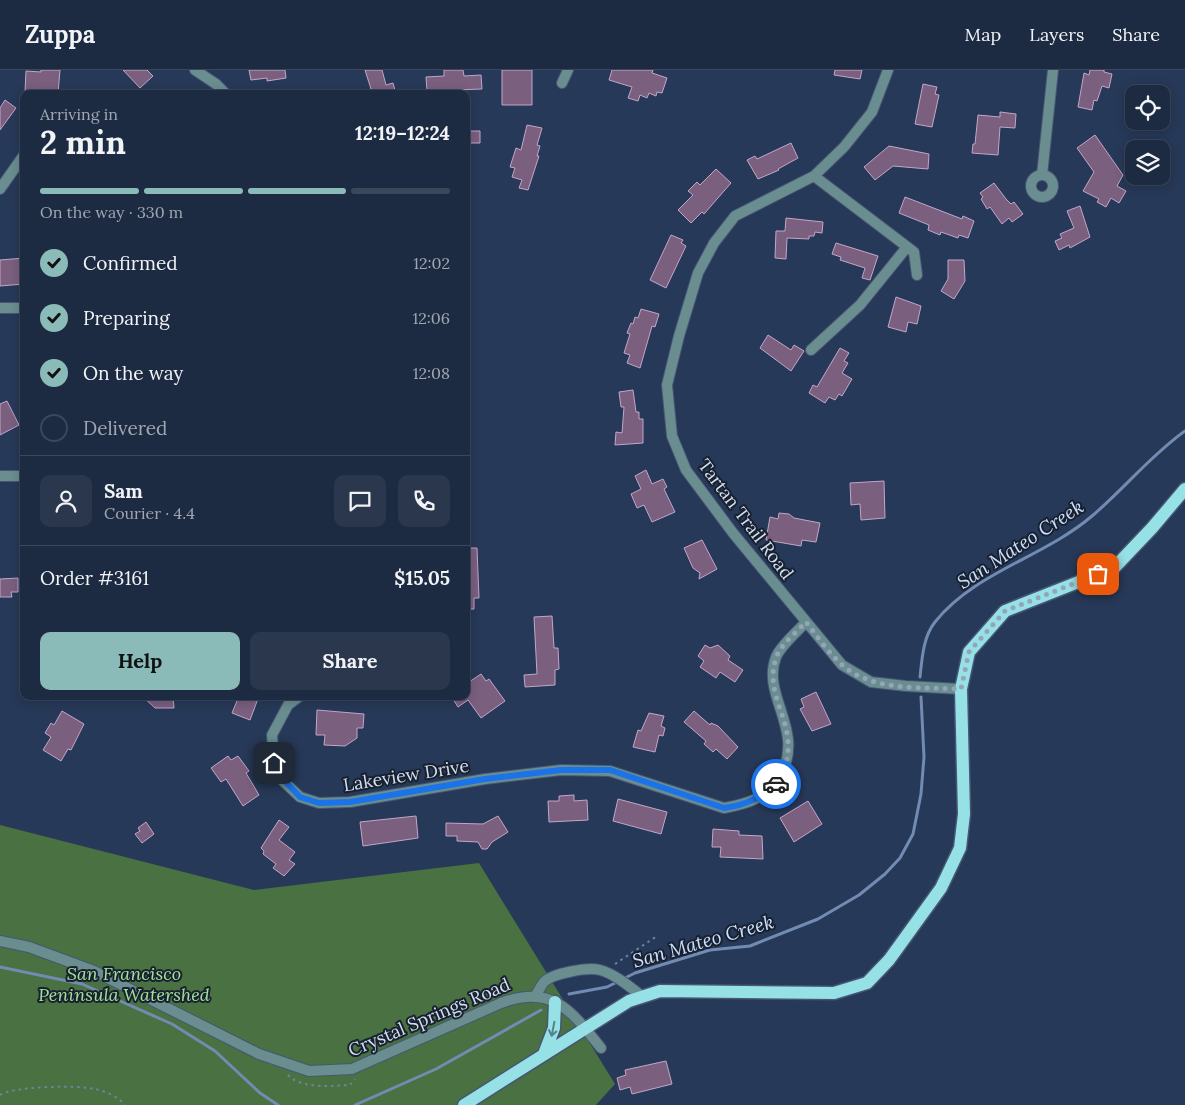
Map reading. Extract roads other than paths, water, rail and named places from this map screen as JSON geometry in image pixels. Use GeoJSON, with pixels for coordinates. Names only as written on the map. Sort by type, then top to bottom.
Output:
{"type":"FeatureCollection","features":[{"type":"Feature","properties":{"kind":"main road"},"geometry":{"type":"LineString","coordinates":[[464,1105],[629,1001],[660,991],[834,993],[867,982],[888,960],[941,888],[960,848],[964,814],[961,689],[969,652],[1005,611],[1114,568],[1152,528],[1185,489]]}},
{"type":"Feature","properties":{"kind":"main road"},"geometry":{"type":"LineString","coordinates":[[544,1054],[554,1028],[555,1002]]}},
{"type":"Feature","properties":{"kind":"street"},"geometry":{"type":"LineString","coordinates":[[195,70],[222,90]]}},
{"type":"Feature","properties":{"kind":"street"},"geometry":{"type":"LineString","coordinates":[[562,83],[568,70]]}},
{"type":"Feature","properties":{"kind":"street","name":"Tartan Trail Road"},"geometry":{"type":"LineString","coordinates":[[888,70],[872,112],[844,147],[814,176],[735,216],[714,243],[698,273],[679,336],[668,385],[672,436],[686,470],[842,665],[871,682],[961,689]]}},
{"type":"Feature","properties":{"kind":"street"},"geometry":{"type":"LineString","coordinates":[[1042,175],[1053,70]]}},
{"type":"Feature","properties":{"kind":"street"},"geometry":{"type":"LineString","coordinates":[[0,189],[20,160]]}},
{"type":"Feature","properties":{"kind":"street"},"geometry":{"type":"LineString","coordinates":[[814,176],[914,252],[917,275]]}},
{"type":"Feature","properties":{"kind":"street"},"geometry":{"type":"LineString","coordinates":[[811,350],[860,306],[907,247]]}},
{"type":"Feature","properties":{"kind":"street"},"geometry":{"type":"LineString","coordinates":[[0,308],[20,308]]}},
{"type":"Feature","properties":{"kind":"street"},"geometry":{"type":"LineString","coordinates":[[0,476],[20,476]]}},
{"type":"Feature","properties":{"kind":"street","name":"Lakeview Drive"},"geometry":{"type":"LineString","coordinates":[[295,700],[288,705],[272,735],[274,763],[284,780],[300,797],[319,803],[350,802],[485,779],[561,770],[610,770],[724,808],[741,805],[759,798],[777,784],[787,765],[790,742],[773,680],[776,656],[806,622]]}},
{"type":"Feature","properties":{"kind":"street","name":"Crystal Springs Road"},"geometry":{"type":"LineString","coordinates":[[0,941],[29,948],[94,971],[259,1054],[309,1071],[352,1069],[501,1003],[518,997],[536,995],[555,1002],[569,1012],[601,1048]]}},
{"type":"Feature","properties":{"kind":"street"},"geometry":{"type":"LineString","coordinates":[[536,995],[544,981],[556,976],[588,969],[608,974],[643,997]]}},
{"type":"Feature","properties":{"kind":"waterway","name":"San Mateo Creek"},"geometry":{"type":"LineString","coordinates":[[920,677],[928,634],[935,622],[951,605],[990,577],[1053,543],[1092,516],[1160,451],[1185,431]]}},
{"type":"Feature","properties":{"kind":"waterway","name":"San Mateo Creek"},"geometry":{"type":"LineString","coordinates":[[569,994],[607,987],[635,973],[710,950],[750,946],[818,919],[859,895],[885,874],[900,858],[913,834],[921,794],[924,757],[921,697]]}},
{"type":"Feature","properties":{"kind":"waterway","name":"San Mateo Creek"},"geometry":{"type":"LineString","coordinates":[[0,967],[82,984],[172,1024],[215,1051],[260,1093],[278,1105]]}},
{"type":"Feature","properties":{"kind":"waterway","name":"San Mateo Creek"},"geometry":{"type":"LineString","coordinates":[[355,1105],[436,1069],[541,1010]]}},
{"type":"Feature","properties":{"kind":"park label","name":"San Francisco Peninsula Watershed"},"geometry":{"type":"Point","coordinates":[124,983]}}]}
